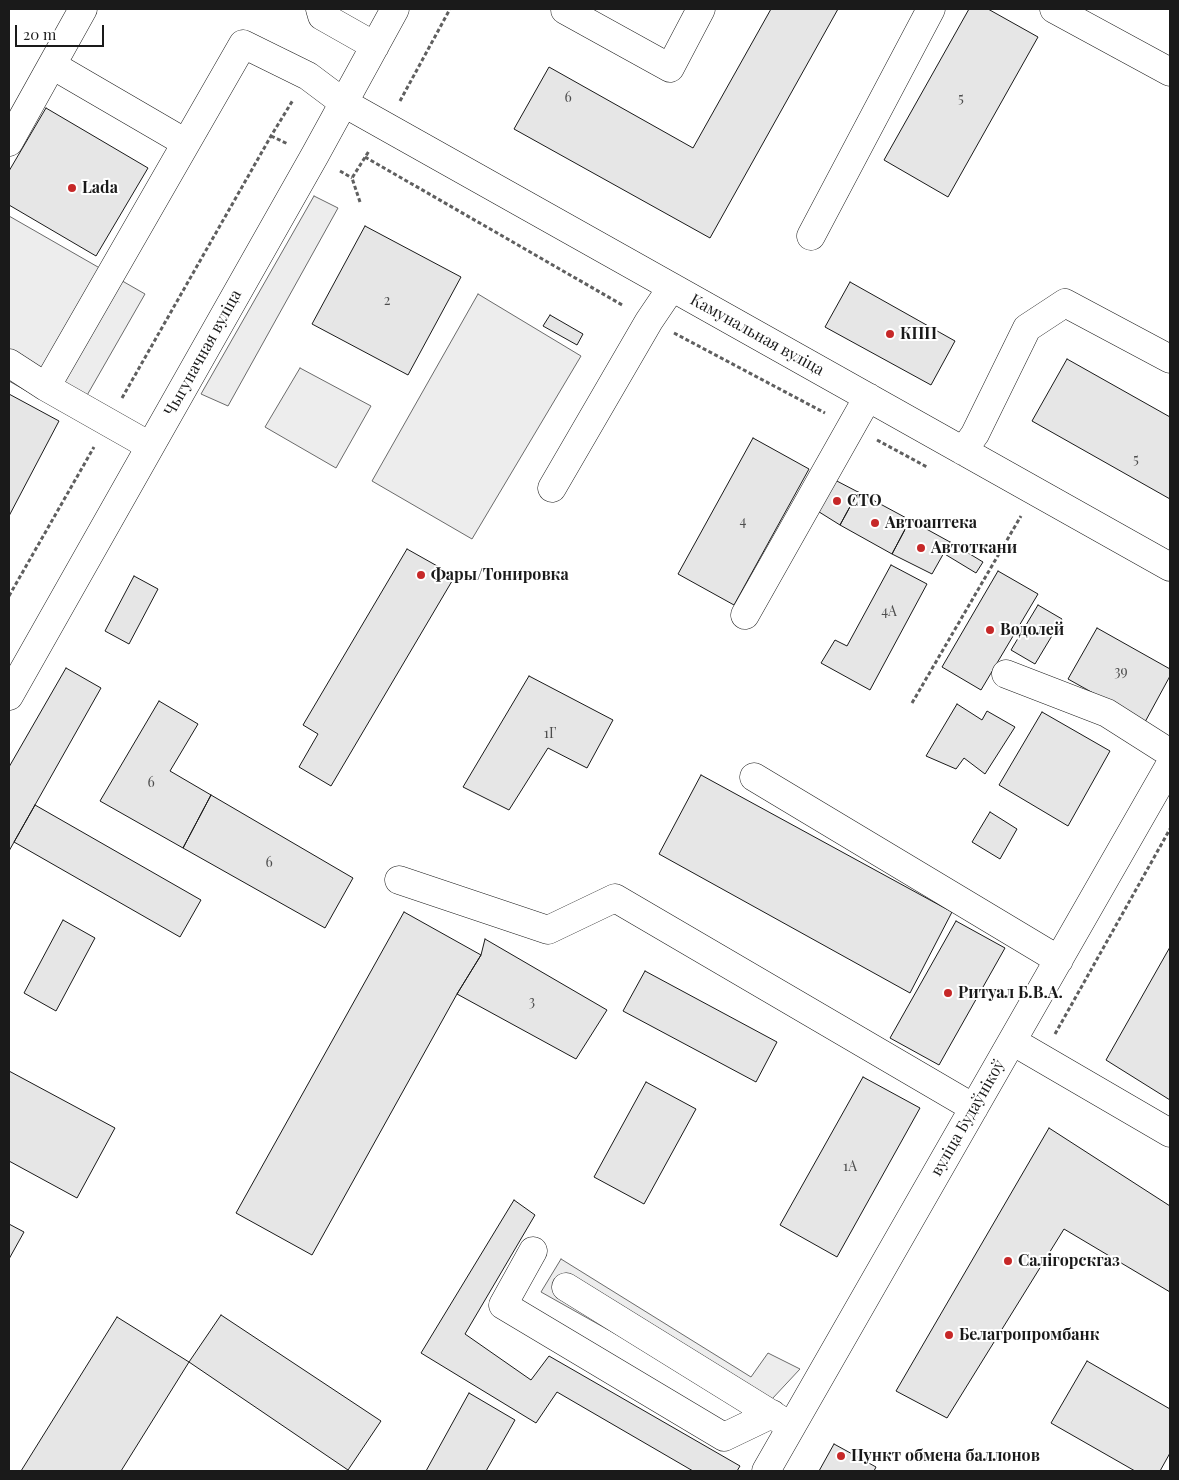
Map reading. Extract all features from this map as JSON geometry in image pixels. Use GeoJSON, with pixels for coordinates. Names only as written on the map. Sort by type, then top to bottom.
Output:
{"type":"FeatureCollection","features":[{"type":"Feature","properties":{"kind":"street"},"geometry":{"type":"LineString","coordinates":[[9,142],[83,9]]}},
{"type":"Feature","properties":{"kind":"street"},"geometry":{"type":"LineString","coordinates":[[320,9],[322,16],[375,46]]}},
{"type":"Feature","properties":{"kind":"street","name":"Чыгуначная вуліца"},"geometry":{"type":"LineString","coordinates":[[9,696],[396,9]]}},
{"type":"Feature","properties":{"kind":"street"},"geometry":{"type":"LineString","coordinates":[[565,9],[670,68],[701,9]]}},
{"type":"Feature","properties":{"kind":"street"},"geometry":{"type":"LineString","coordinates":[[811,236],[931,9]]}},
{"type":"Feature","properties":{"kind":"street"},"geometry":{"type":"LineString","coordinates":[[1054,9],[1170,72]]}},
{"type":"Feature","properties":{"kind":"street","name":"Камунальная вуліца"},"geometry":{"type":"LineString","coordinates":[[186,143],[243,44],[308,76],[344,103],[1170,567]]}},
{"type":"Feature","properties":{"kind":"street"},"geometry":{"type":"LineString","coordinates":[[46,387],[186,143],[52,65]]}},
{"type":"Feature","properties":{"kind":"street"},"geometry":{"type":"LineString","coordinates":[[552,488],[649,321],[672,287]]}},
{"type":"Feature","properties":{"kind":"street"},"geometry":{"type":"LineString","coordinates":[[963,451],[975,434],[1027,328],[1065,303],[1170,360]]}},
{"type":"Feature","properties":{"kind":"street"},"geometry":{"type":"LineString","coordinates":[[9,363],[46,387],[150,446]]}},
{"type":"Feature","properties":{"kind":"street"},"geometry":{"type":"LineString","coordinates":[[745,615],[868,397]]}},
{"type":"Feature","properties":{"kind":"street"},"geometry":{"type":"LineString","coordinates":[[1006,674],[1107,712],[1170,753]]}},
{"type":"Feature","properties":{"kind":"street","name":"вуліца Будаўнікоў"},"geometry":{"type":"LineString","coordinates":[[766,1471],[782,1420],[974,1108],[1170,765]]}},
{"type":"Feature","properties":{"kind":"street"},"geometry":{"type":"LineString","coordinates":[[754,777],[1059,960]]}},
{"type":"Feature","properties":{"kind":"street"},"geometry":{"type":"LineString","coordinates":[[399,880],[548,930],[615,898],[974,1108]]}},
{"type":"Feature","properties":{"kind":"street"},"geometry":{"type":"LineString","coordinates":[[1012,1041],[1170,1133]]}},
{"type":"Feature","properties":{"kind":"street"},"geometry":{"type":"LineString","coordinates":[[533,1250],[503,1305],[724,1437],[782,1420]]}},
{"type":"Feature","properties":{"kind":"street"},"geometry":{"type":"LineString","coordinates":[[566,1287],[782,1420]]}},
{"type":"Feature","properties":{"kind":"path"},"geometry":{"type":"LineString","coordinates":[[9,596],[271,136],[308,76]]}},
{"type":"Feature","properties":{"kind":"path"},"geometry":{"type":"LineString","coordinates":[[365,157],[649,321],[928,467]]}},
{"type":"Feature","properties":{"kind":"path"},"geometry":{"type":"LineString","coordinates":[[912,702],[1021,516],[1013,512]]}},
{"type":"Feature","properties":{"kind":"path"},"geometry":{"type":"LineString","coordinates":[[1054,1036],[1170,829]]}},
{"type":"Feature","properties":{"kind":"shaded area"},"geometry":{"type":"Polygon","coordinates":[[[314,196],[338,208],[228,406],[201,394],[314,196]]]}},
{"type":"Feature","properties":{"kind":"shaded area"},"geometry":{"type":"Polygon","coordinates":[[[9,216],[145,294],[74,418],[9,381],[9,216]]]}},
{"type":"Feature","properties":{"kind":"shaded area"},"geometry":{"type":"Polygon","coordinates":[[[478,294],[581,356],[472,539],[372,481],[478,294]]]}},
{"type":"Feature","properties":{"kind":"shaded area"},"geometry":{"type":"Polygon","coordinates":[[[300,368],[371,406],[336,468],[265,427],[300,368]]]}},
{"type":"Feature","properties":{"kind":"shaded area"},"geometry":{"type":"Polygon","coordinates":[[[561,1259],[751,1377],[768,1353],[800,1369],[758,1414],[541,1292],[561,1259]]]}},
{"type":"Feature","properties":{"kind":"building"},"geometry":{"type":"Polygon","coordinates":[[[771,9],[838,9],[710,238],[514,129],[549,67],[693,148],[771,9]]]}},
{"type":"Feature","properties":{"kind":"building"},"geometry":{"type":"Polygon","coordinates":[[[969,9],[988,9],[1038,37],[948,197],[884,160],[969,9]]]}},
{"type":"Feature","properties":{"kind":"building","name":"Lada"},"geometry":{"type":"Polygon","coordinates":[[[46,108],[148,168],[96,256],[9,205],[9,171],[46,108]]]}},
{"type":"Feature","properties":{"kind":"building"},"geometry":{"type":"Polygon","coordinates":[[[365,226],[461,277],[408,375],[312,324],[365,226]]]}},
{"type":"Feature","properties":{"kind":"building","name":"КПП"},"geometry":{"type":"Polygon","coordinates":[[[850,282],[955,341],[931,385],[825,327],[850,282]]]}},
{"type":"Feature","properties":{"kind":"building"},"geometry":{"type":"Polygon","coordinates":[[[550,315],[583,334],[577,345],[543,326],[550,315]]]}},
{"type":"Feature","properties":{"kind":"building"},"geometry":{"type":"Polygon","coordinates":[[[1067,359],[1170,417],[1170,499],[1032,421],[1067,359]]]}},
{"type":"Feature","properties":{"kind":"building"},"geometry":{"type":"Polygon","coordinates":[[[9,394],[59,421],[9,516],[9,394]]]}},
{"type":"Feature","properties":{"kind":"building"},"geometry":{"type":"Polygon","coordinates":[[[753,438],[809,469],[734,605],[678,574],[753,438]]]}},
{"type":"Feature","properties":{"kind":"building","name":"СТО"},"geometry":{"type":"Polygon","coordinates":[[[833,479],[858,492],[840,525],[816,510],[833,479]]]}},
{"type":"Feature","properties":{"kind":"building","name":"Автоаптека"},"geometry":{"type":"Polygon","coordinates":[[[858,492],[910,520],[892,554],[840,525],[858,492]]]}},
{"type":"Feature","properties":{"kind":"building","name":"Автоткани"},"geometry":{"type":"Polygon","coordinates":[[[910,520],[950,542],[932,574],[892,554],[910,520]]]}},
{"type":"Feature","properties":{"kind":"building"},"geometry":{"type":"Polygon","coordinates":[[[950,542],[983,562],[976,573],[943,553],[950,542]]]}},
{"type":"Feature","properties":{"kind":"building"},"geometry":{"type":"Polygon","coordinates":[[[407,549],[455,576],[331,786],[299,767],[318,734],[303,725],[407,549]]]}},
{"type":"Feature","properties":{"kind":"building"},"geometry":{"type":"Polygon","coordinates":[[[891,565],[927,584],[870,690],[821,663],[835,640],[847,646],[891,565]]]}},
{"type":"Feature","properties":{"kind":"building","name":"Водолей"},"geometry":{"type":"Polygon","coordinates":[[[998,571],[1038,594],[981,690],[942,667],[998,571]]]}},
{"type":"Feature","properties":{"kind":"building"},"geometry":{"type":"Polygon","coordinates":[[[134,576],[158,589],[129,644],[105,631],[134,576]]]}},
{"type":"Feature","properties":{"kind":"building"},"geometry":{"type":"Polygon","coordinates":[[[1038,605],[1062,619],[1035,664],[1011,650],[1038,605]]]}},
{"type":"Feature","properties":{"kind":"building"},"geometry":{"type":"Polygon","coordinates":[[[1097,628],[1170,669],[1170,676],[1145,722],[1068,679],[1097,628]]]}},
{"type":"Feature","properties":{"kind":"building"},"geometry":{"type":"Polygon","coordinates":[[[66,668],[101,688],[9,851],[9,767],[66,668]]]}},
{"type":"Feature","properties":{"kind":"building"},"geometry":{"type":"Polygon","coordinates":[[[529,676],[613,720],[587,768],[548,748],[509,810],[463,787],[529,676]]]}},
{"type":"Feature","properties":{"kind":"building"},"geometry":{"type":"Polygon","coordinates":[[[159,701],[198,724],[170,771],[211,795],[183,848],[100,801],[159,701]]]}},
{"type":"Feature","properties":{"kind":"building"},"geometry":{"type":"Polygon","coordinates":[[[957,704],[982,720],[987,711],[1015,727],[985,774],[964,758],[956,769],[926,756],[957,704]]]}},
{"type":"Feature","properties":{"kind":"building"},"geometry":{"type":"Polygon","coordinates":[[[1042,712],[1110,751],[1068,826],[999,785],[1042,712]]]}},
{"type":"Feature","properties":{"kind":"building"},"geometry":{"type":"Polygon","coordinates":[[[701,775],[952,912],[910,993],[659,854],[701,775]]]}},
{"type":"Feature","properties":{"kind":"building"},"geometry":{"type":"Polygon","coordinates":[[[211,795],[353,878],[325,928],[183,848],[211,795]]]}},
{"type":"Feature","properties":{"kind":"building"},"geometry":{"type":"Polygon","coordinates":[[[35,805],[201,900],[180,937],[14,842],[35,805]]]}},
{"type":"Feature","properties":{"kind":"building"},"geometry":{"type":"Polygon","coordinates":[[[990,812],[1017,829],[1000,859],[972,842],[990,812]]]}},
{"type":"Feature","properties":{"kind":"building"},"geometry":{"type":"Polygon","coordinates":[[[404,912],[481,955],[457,994],[312,1255],[236,1213],[404,912]]]}},
{"type":"Feature","properties":{"kind":"building"},"geometry":{"type":"Polygon","coordinates":[[[63,920],[95,938],[56,1011],[24,993],[63,920]]]}},
{"type":"Feature","properties":{"kind":"building","name":"Ритуал Б.В.А."},"geometry":{"type":"Polygon","coordinates":[[[956,921],[1005,948],[939,1065],[890,1038],[956,921]]]}},
{"type":"Feature","properties":{"kind":"building"},"geometry":{"type":"Polygon","coordinates":[[[485,939],[607,1010],[576,1059],[457,994],[481,955],[485,939]]]}},
{"type":"Feature","properties":{"kind":"building"},"geometry":{"type":"Polygon","coordinates":[[[1170,947],[1170,1100],[1106,1060],[1170,947]]]}},
{"type":"Feature","properties":{"kind":"building"},"geometry":{"type":"Polygon","coordinates":[[[645,971],[777,1042],[756,1082],[623,1011],[645,971]]]}},
{"type":"Feature","properties":{"kind":"building"},"geometry":{"type":"Polygon","coordinates":[[[9,1071],[115,1128],[77,1198],[9,1161],[9,1071]]]}},
{"type":"Feature","properties":{"kind":"building"},"geometry":{"type":"Polygon","coordinates":[[[863,1077],[920,1108],[837,1257],[780,1225],[863,1077]]]}},
{"type":"Feature","properties":{"kind":"building"},"geometry":{"type":"Polygon","coordinates":[[[646,1082],[696,1109],[644,1204],[594,1177],[646,1082]]]}},
{"type":"Feature","properties":{"kind":"building","name":"Салігорскгаз"},"geometry":{"type":"Polygon","coordinates":[[[1049,1128],[1170,1206],[1170,1292],[1064,1229],[947,1418],[896,1391],[1049,1128]]]}},
{"type":"Feature","properties":{"kind":"building"},"geometry":{"type":"Polygon","coordinates":[[[514,1200],[535,1215],[465,1334],[531,1380],[549,1356],[740,1466],[737,1471],[693,1471],[557,1392],[536,1423],[421,1353],[514,1200]]]}},
{"type":"Feature","properties":{"kind":"building"},"geometry":{"type":"Polygon","coordinates":[[[9,1224],[24,1232],[9,1259],[9,1224]]]}},
{"type":"Feature","properties":{"kind":"building"},"geometry":{"type":"Polygon","coordinates":[[[221,1315],[381,1421],[348,1470],[189,1362],[221,1315]]]}},
{"type":"Feature","properties":{"kind":"building"},"geometry":{"type":"Polygon","coordinates":[[[117,1317],[189,1362],[121,1471],[21,1471],[117,1317]]]}},
{"type":"Feature","properties":{"kind":"building"},"geometry":{"type":"Polygon","coordinates":[[[1087,1361],[1170,1409],[1170,1453],[1160,1471],[1135,1471],[1051,1423],[1087,1361]]]}},
{"type":"Feature","properties":{"kind":"building"},"geometry":{"type":"Polygon","coordinates":[[[469,1393],[515,1420],[486,1471],[426,1471],[469,1393]]]}},
{"type":"Feature","properties":{"kind":"building","name":"Пункт обмена баллонов"},"geometry":{"type":"Polygon","coordinates":[[[834,1444],[876,1467],[874,1471],[819,1471],[834,1444]]]}},
{"type":"Feature","properties":{"kind":"place","name":"Lada"},"geometry":{"type":"Point","coordinates":[72,188]}},
{"type":"Feature","properties":{"kind":"place","name":"КПП"},"geometry":{"type":"Point","coordinates":[890,334]}},
{"type":"Feature","properties":{"kind":"place","name":"СТО"},"geometry":{"type":"Point","coordinates":[837,501]}},
{"type":"Feature","properties":{"kind":"place","name":"Автоаптека"},"geometry":{"type":"Point","coordinates":[875,523]}},
{"type":"Feature","properties":{"kind":"place","name":"Автоткани"},"geometry":{"type":"Point","coordinates":[921,548]}},
{"type":"Feature","properties":{"kind":"place","name":"Фары/Тонировка"},"geometry":{"type":"Point","coordinates":[421,575]}},
{"type":"Feature","properties":{"kind":"place","name":"Водолей"},"geometry":{"type":"Point","coordinates":[990,630]}},
{"type":"Feature","properties":{"kind":"place","name":"Ритуал Б.В.А."},"geometry":{"type":"Point","coordinates":[948,993]}},
{"type":"Feature","properties":{"kind":"place","name":"Салігорскгаз"},"geometry":{"type":"Point","coordinates":[1008,1261]}},
{"type":"Feature","properties":{"kind":"place","name":"Белагропромбанк"},"geometry":{"type":"Point","coordinates":[949,1335]}},
{"type":"Feature","properties":{"kind":"place","name":"Пункт обмена баллонов"},"geometry":{"type":"Point","coordinates":[841,1456]}}]}
